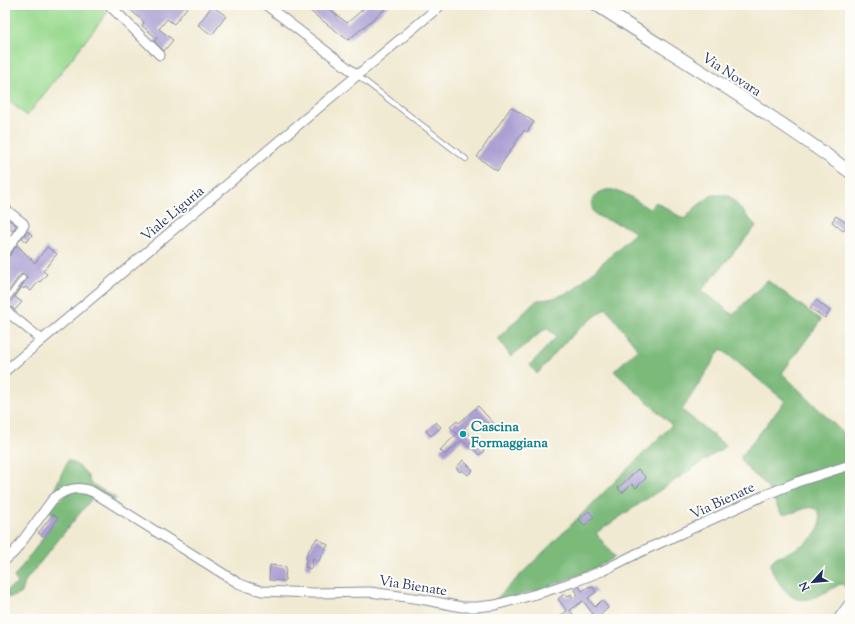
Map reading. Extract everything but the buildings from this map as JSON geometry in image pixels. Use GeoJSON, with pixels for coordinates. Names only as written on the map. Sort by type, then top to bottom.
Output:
{"type":"FeatureCollection","features":[{"type":"Feature","properties":{"kind":"street"},"geometry":{"type":"LineString","coordinates":[[266,5],[357,75]]}},
{"type":"Feature","properties":{"kind":"street","name":"Viale Liguria"},"geometry":{"type":"LineString","coordinates":[[5,371],[441,5]]}},
{"type":"Feature","properties":{"kind":"street","name":"Via Novara"},"geometry":{"type":"LineString","coordinates":[[597,5],[803,138],[850,172]]}},
{"type":"Feature","properties":{"kind":"street"},"geometry":{"type":"LineString","coordinates":[[113,6],[160,55]]}},
{"type":"Feature","properties":{"kind":"street"},"geometry":{"type":"LineString","coordinates":[[5,209],[24,225],[5,252]]}},
{"type":"Feature","properties":{"kind":"street"},"geometry":{"type":"LineString","coordinates":[[5,310],[42,340]]}},
{"type":"Feature","properties":{"kind":"street","name":"Via Bienate"},"geometry":{"type":"LineString","coordinates":[[5,560],[15,551],[55,498],[68,490],[81,489],[92,492],[238,583],[252,589],[262,591],[370,592],[421,599],[462,607],[483,607],[531,596],[579,580],[602,571],[762,496],[797,482],[850,465]]}},
{"type":"Feature","properties":{"kind":"street"},"geometry":{"type":"LineString","coordinates":[[840,619],[850,605]]}},
{"type":"Feature","properties":{"kind":"lane"},"geometry":{"type":"LineString","coordinates":[[357,75],[466,159]]}},
{"type":"Feature","properties":{"kind":"lane"},"geometry":{"type":"LineString","coordinates":[[5,302],[23,278]]}},
{"type":"Feature","properties":{"kind":"green space"},"geometry":{"type":"Polygon","coordinates":[[[5,5],[98,5],[107,13],[27,116],[5,98],[5,5]]]}},
{"type":"Feature","properties":{"kind":"green space"},"geometry":{"type":"Polygon","coordinates":[[[606,190],[623,193],[649,209],[656,202],[684,219],[696,207],[712,195],[724,195],[730,197],[756,226],[702,290],[733,315],[767,280],[821,320],[782,373],[850,440],[850,596],[846,587],[841,584],[812,598],[804,600],[798,599],[792,597],[787,592],[773,572],[771,563],[777,556],[796,549],[808,541],[817,531],[820,525],[819,513],[816,509],[809,508],[782,514],[764,483],[744,465],[741,457],[785,401],[721,349],[682,410],[726,446],[596,533],[614,558],[569,579],[491,604],[672,425],[614,371],[638,349],[606,308],[580,328],[564,343],[537,374],[530,365],[557,336],[546,328],[511,357],[498,338],[537,300],[556,297],[573,290],[635,233],[626,227],[601,217],[593,211],[593,197],[606,190]]]}},
{"type":"Feature","properties":{"kind":"green space"},"geometry":{"type":"Polygon","coordinates":[[[68,460],[79,466],[85,472],[90,483],[116,498],[113,502],[92,489],[58,490],[55,488],[68,460]]]}},
{"type":"Feature","properties":{"kind":"green space"},"geometry":{"type":"Polygon","coordinates":[[[81,491],[93,497],[26,580],[22,593],[5,598],[5,591],[18,583],[14,577],[58,518],[49,511],[55,503],[68,493],[81,491]]]}},
{"type":"Feature","properties":{"kind":"place","name":"Cascina Formaggiana"},"geometry":{"type":"Point","coordinates":[463,434]}}]}
